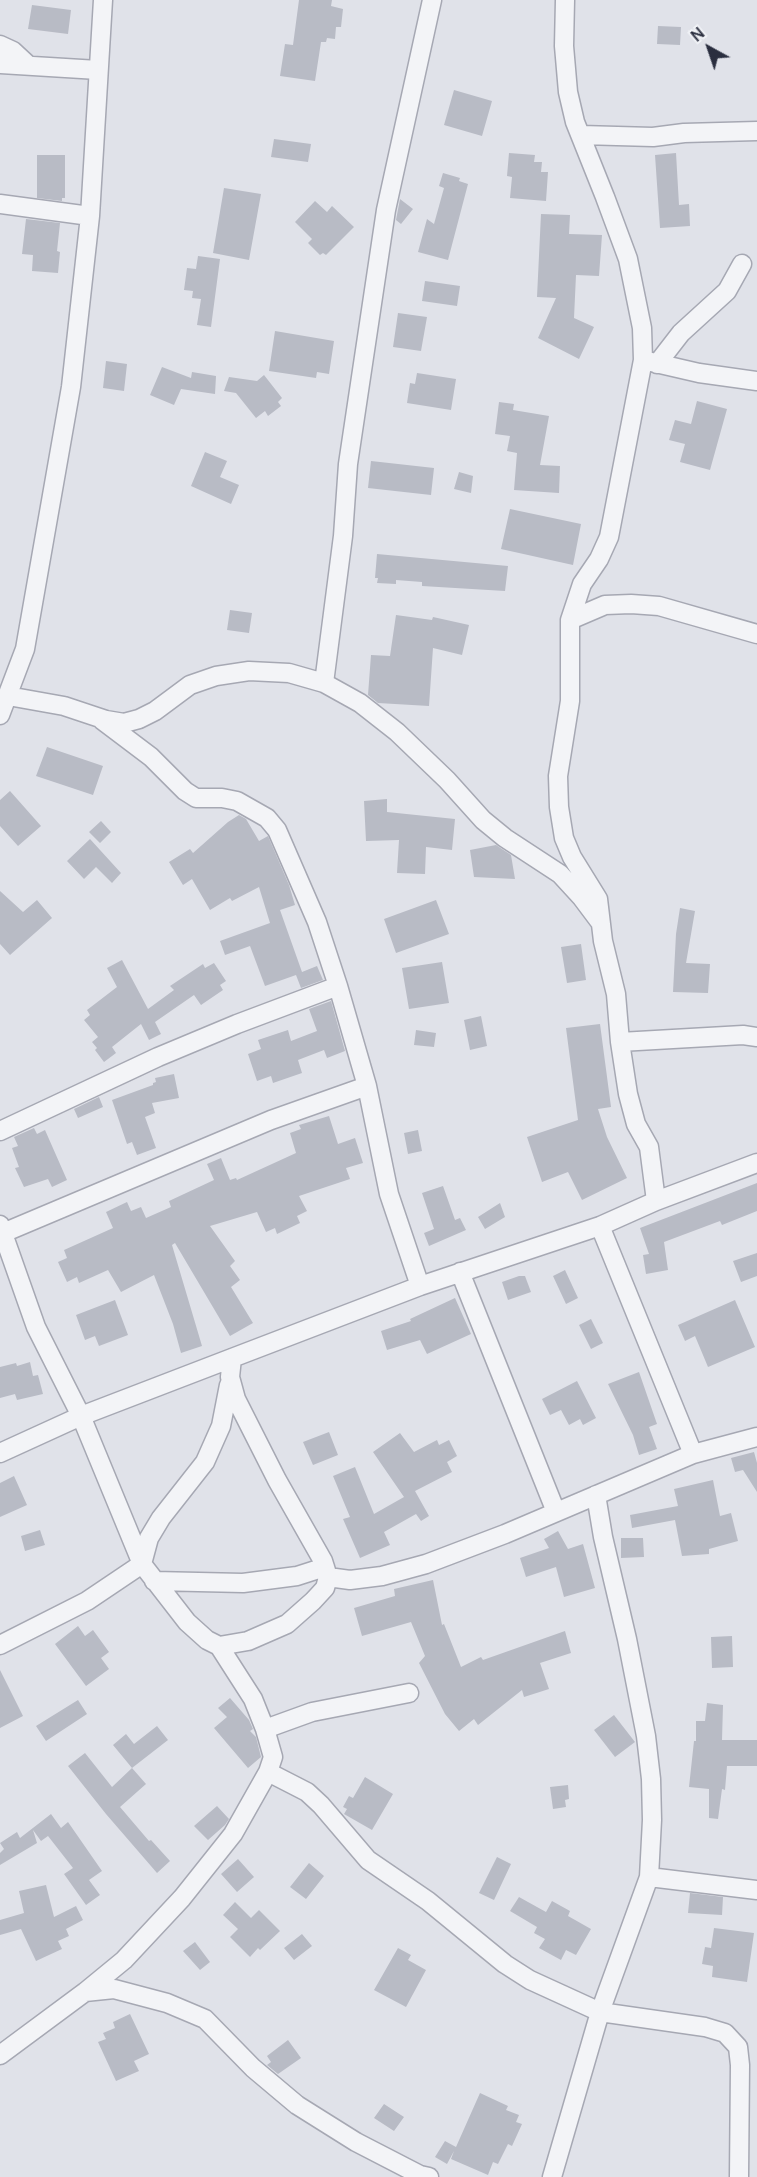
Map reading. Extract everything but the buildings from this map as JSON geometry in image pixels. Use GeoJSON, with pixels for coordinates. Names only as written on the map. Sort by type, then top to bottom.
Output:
{"type":"FeatureCollection","features":[{"type":"Feature","properties":{"kind":"street"},"geometry":{"type":"LineString","coordinates":[[103,0],[96,146],[69,399],[25,649],[3,707],[64,706],[124,723],[155,711],[190,685],[216,676],[249,671],[289,673],[324,682],[360,703],[397,732],[447,780],[483,820],[505,838],[560,874],[601,923]]}},
{"type":"Feature","properties":{"kind":"street"},"geometry":{"type":"LineString","coordinates":[[324,682],[343,536],[348,464],[386,210],[432,0]]}},
{"type":"Feature","properties":{"kind":"street"},"geometry":{"type":"LineString","coordinates":[[565,0],[565,74],[575,123],[628,259],[650,362],[609,537],[599,559],[582,584],[570,620],[570,701],[558,776],[559,807],[564,838],[572,857],[598,899],[603,941],[616,994],[628,1094],[636,1124],[649,1147],[656,1201]]}},
{"type":"Feature","properties":{"kind":"street"},"geometry":{"type":"LineString","coordinates":[[0,45],[13,51],[27,64]]}},
{"type":"Feature","properties":{"kind":"street"},"geometry":{"type":"LineString","coordinates":[[0,64],[98,69]]}},
{"type":"Feature","properties":{"kind":"street"},"geometry":{"type":"LineString","coordinates":[[581,135],[653,137],[757,131]]}},
{"type":"Feature","properties":{"kind":"street"},"geometry":{"type":"LineString","coordinates":[[0,204],[90,216]]}},
{"type":"Feature","properties":{"kind":"street"},"geometry":{"type":"LineString","coordinates":[[650,362],[727,291],[742,264]]}},
{"type":"Feature","properties":{"kind":"street"},"geometry":{"type":"LineString","coordinates":[[650,362],[699,373],[757,381]]}},
{"type":"Feature","properties":{"kind":"street"},"geometry":{"type":"LineString","coordinates":[[570,620],[605,605],[659,606],[757,634]]}},
{"type":"Feature","properties":{"kind":"street"},"geometry":{"type":"LineString","coordinates":[[99,717],[152,756],[185,792],[196,798],[222,798],[237,801],[267,818],[277,830],[313,912],[338,986],[367,1086],[389,1194],[420,1286]]}},
{"type":"Feature","properties":{"kind":"street"},"geometry":{"type":"LineString","coordinates":[[0,1131],[158,1057],[338,986]]}},
{"type":"Feature","properties":{"kind":"street"},"geometry":{"type":"LineString","coordinates":[[620,1042],[732,1036],[757,1037]]}},
{"type":"Feature","properties":{"kind":"street"},"geometry":{"type":"LineString","coordinates":[[0,2055],[124,1960],[182,1898],[233,1834],[268,1772],[273,1757],[254,1699],[219,1646],[207,1640],[188,1622],[142,1564],[81,1416],[36,1327],[2,1229],[271,1120],[367,1086]]}},
{"type":"Feature","properties":{"kind":"street"},"geometry":{"type":"LineString","coordinates":[[0,1453],[81,1416],[232,1358],[420,1286],[600,1226],[656,1201],[757,1163]]}},
{"type":"Feature","properties":{"kind":"street"},"geometry":{"type":"LineString","coordinates":[[600,1226],[693,1454]]}},
{"type":"Feature","properties":{"kind":"street"},"geometry":{"type":"LineString","coordinates":[[460,1272],[556,1512]]}},
{"type":"Feature","properties":{"kind":"street"},"geometry":{"type":"LineString","coordinates":[[0,1645],[87,1601],[142,1564],[149,1538],[205,1462],[221,1426],[226,1407],[232,1358]]}},
{"type":"Feature","properties":{"kind":"street"},"geometry":{"type":"LineString","coordinates":[[219,1646],[248,1641],[287,1624],[325,1588],[326,1572],[250,1429],[236,1399],[230,1377]]}},
{"type":"Feature","properties":{"kind":"street"},"geometry":{"type":"LineString","coordinates":[[154,1581],[243,1583],[326,1572],[350,1580],[382,1576],[426,1564],[505,1534],[693,1454],[757,1437]]}},
{"type":"Feature","properties":{"kind":"street"},"geometry":{"type":"LineString","coordinates":[[552,2177],[600,2012],[649,1877],[652,1820],[651,1779],[646,1736],[596,1495]]}},
{"type":"Feature","properties":{"kind":"street"},"geometry":{"type":"LineString","coordinates":[[265,1730],[312,1713],[409,1694]]}},
{"type":"Feature","properties":{"kind":"street"},"geometry":{"type":"LineString","coordinates":[[268,1772],[307,1792],[368,1860],[428,1901],[506,1964],[530,1980],[600,2012],[705,2027],[725,2034],[738,2047],[740,2065],[739,2177]]}},
{"type":"Feature","properties":{"kind":"street"},"geometry":{"type":"LineString","coordinates":[[649,1877],[756,1888]]}},
{"type":"Feature","properties":{"kind":"street"},"geometry":{"type":"LineString","coordinates":[[85,1992],[114,1989],[167,2002],[205,2019],[254,2068],[297,2105],[356,2142],[420,2175],[429,2177]]}}]}
